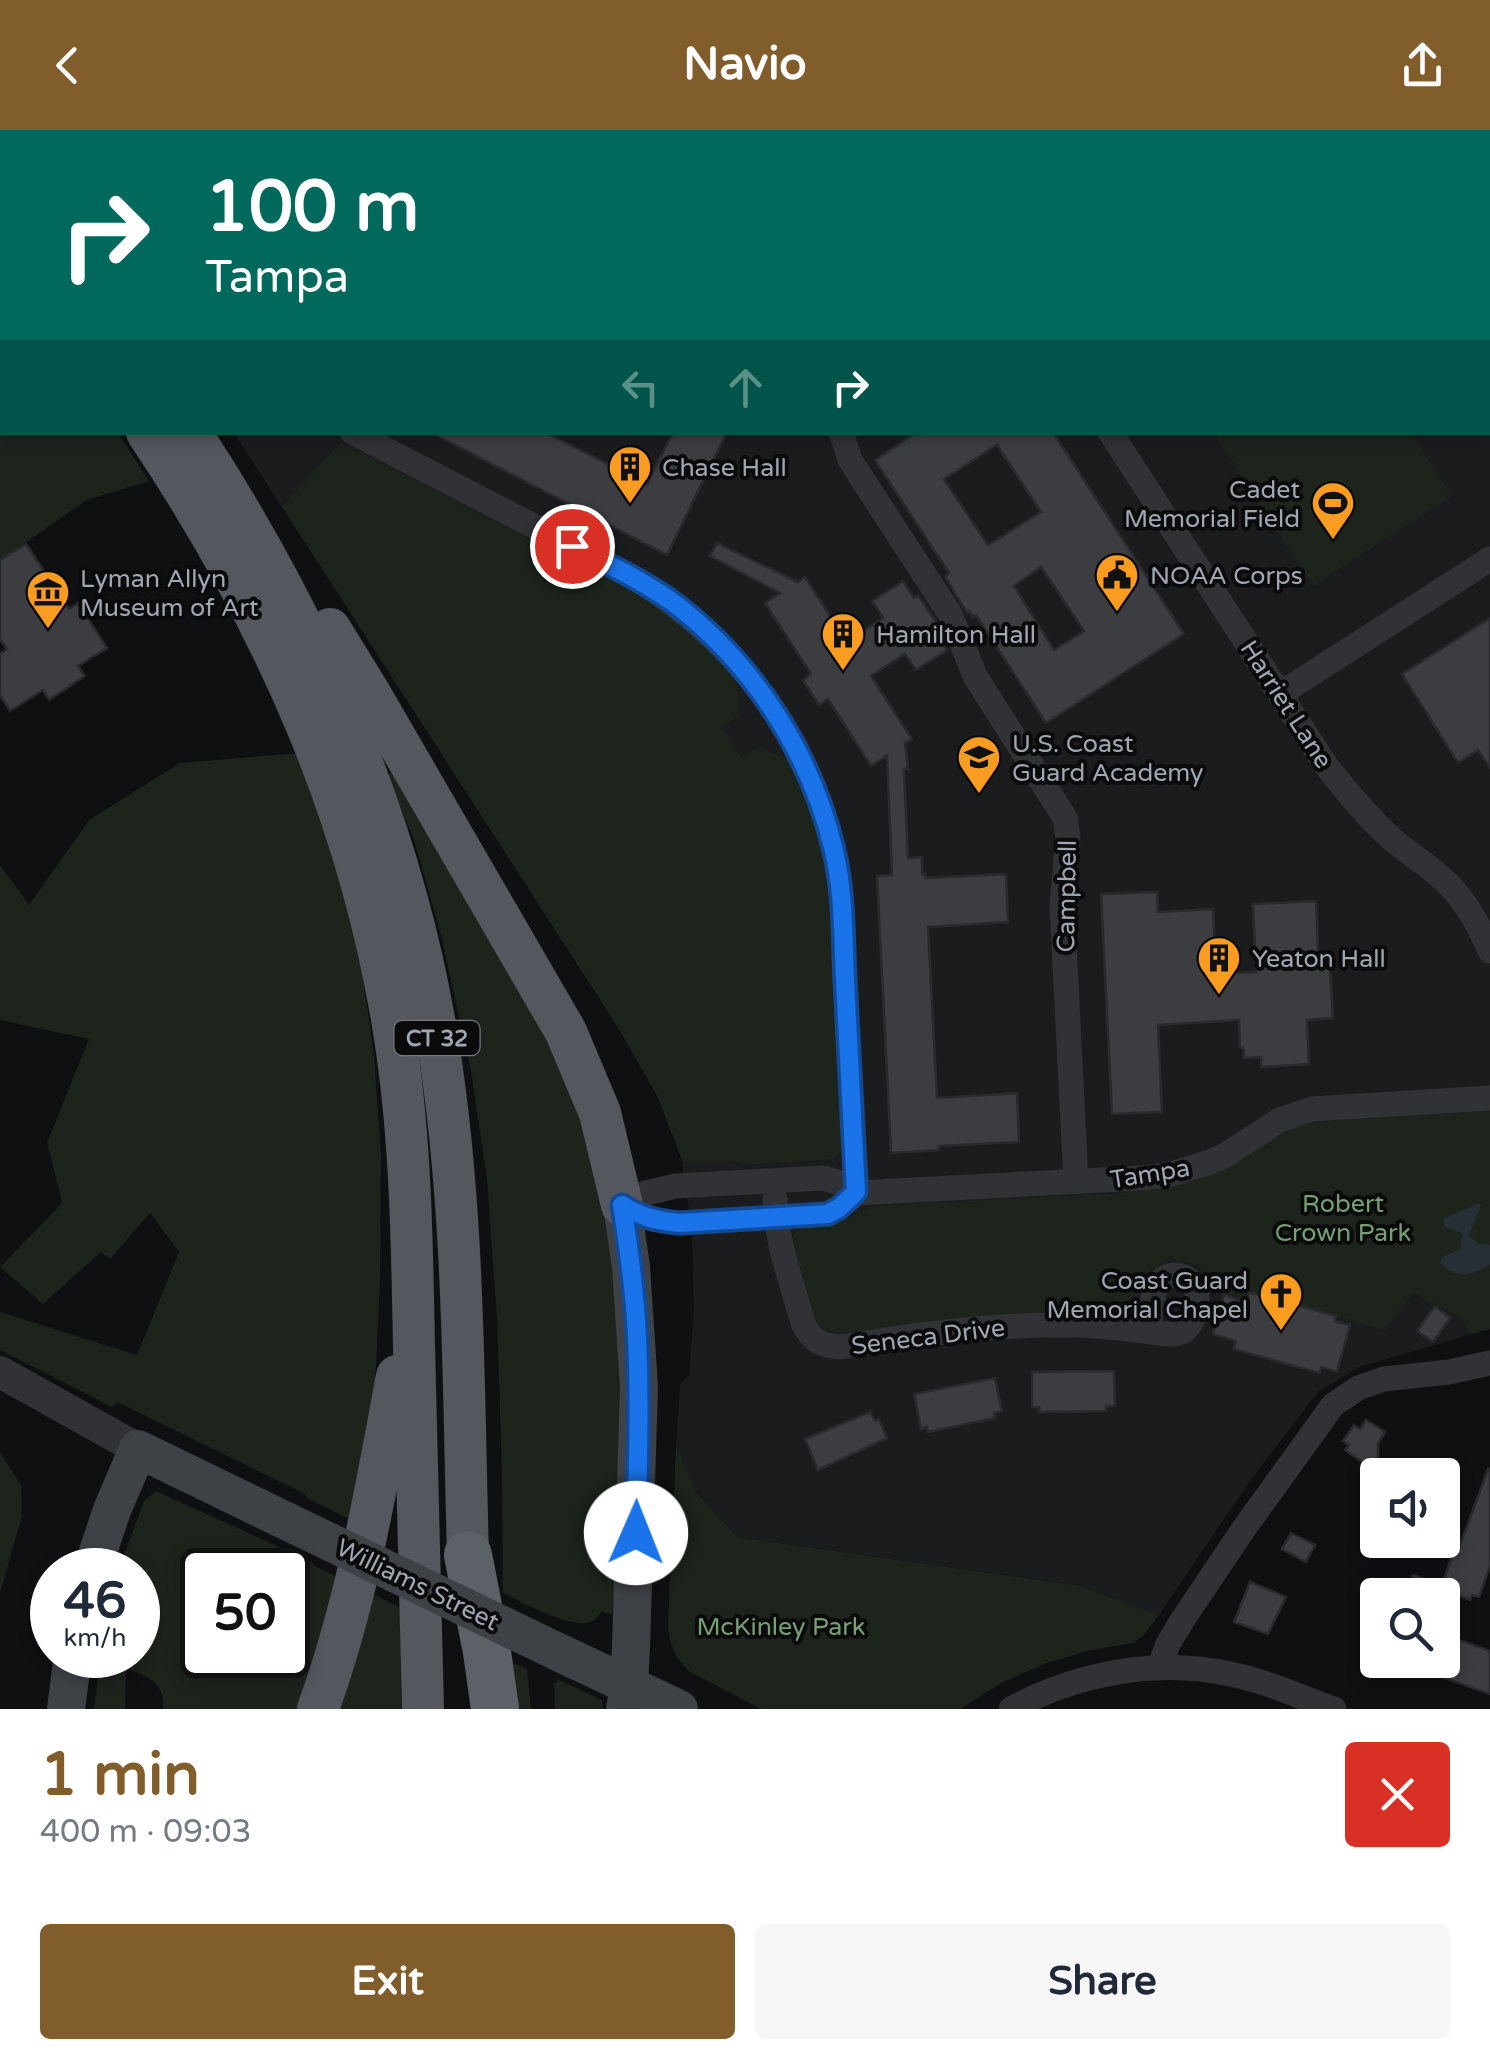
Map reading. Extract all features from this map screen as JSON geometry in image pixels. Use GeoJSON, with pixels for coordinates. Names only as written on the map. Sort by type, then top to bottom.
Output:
{"type":"FeatureCollection","features":[{"type":"Feature","properties":{"kind":"highway","name":"CT 32"},"geometry":{"type":"LineString","coordinates":[[149,435],[234,573],[294,691],[346,832],[387,994],[407,1141],[423,1709]]}},
{"type":"Feature","properties":{"kind":"highway","name":"CT 32"},"geometry":{"type":"LineString","coordinates":[[192,435],[263,552],[310,640],[356,746],[394,853],[426,977],[444,1086],[454,1188],[468,1556]]}},
{"type":"Feature","properties":{"kind":"highway"},"geometry":{"type":"LineString","coordinates":[[263,552],[288,575],[338,642],[566,1032],[600,1112],[622,1205]]}},
{"type":"Feature","properties":{"kind":"highway"},"geometry":{"type":"LineString","coordinates":[[318,1709],[360,1568],[412,1287]]}},
{"type":"Feature","properties":{"kind":"highway"},"geometry":{"type":"LineString","coordinates":[[468,1556],[495,1709]]}},
{"type":"Feature","properties":{"kind":"main road"},"geometry":{"type":"LineString","coordinates":[[622,1205],[633,1284],[638,1386],[636,1533],[627,1697]]}},
{"type":"Feature","properties":{"kind":"main road"},"geometry":{"type":"LineString","coordinates":[[99,1548],[138,1448]]}},
{"type":"Feature","properties":{"kind":"main road","name":"Williams Street"},"geometry":{"type":"LineString","coordinates":[[138,1448],[556,1651],[627,1697],[679,1709]]}},
{"type":"Feature","properties":{"kind":"main road"},"geometry":{"type":"LineString","coordinates":[[66,1709],[70,1678]]}},
{"type":"Feature","properties":{"kind":"street"},"geometry":{"type":"LineString","coordinates":[[358,435],[668,599],[740,664],[766,700],[814,789],[840,880],[856,1192]]}},
{"type":"Feature","properties":{"kind":"street","name":"Campbell"},"geometry":{"type":"LineString","coordinates":[[841,435],[850,460],[954,620],[975,676],[1065,818],[1068,838],[1062,905],[1076,1182]]}},
{"type":"Feature","properties":{"kind":"street","name":"Harriet Lane"},"geometry":{"type":"LineString","coordinates":[[1112,435],[1325,764],[1362,811],[1444,879],[1475,920],[1490,951]]}},
{"type":"Feature","properties":{"kind":"street"},"geometry":{"type":"LineString","coordinates":[[1280,694],[1490,559]]}},
{"type":"Feature","properties":{"kind":"street","name":"Tampa"},"geometry":{"type":"LineString","coordinates":[[856,1192],[846,1184],[824,1178],[774,1180],[674,1186],[638,1195],[622,1205],[642,1217],[680,1223],[828,1214],[856,1192],[1141,1178],[1188,1169],[1224,1156],[1280,1120],[1312,1110],[1490,1098]]}},
{"type":"Feature","properties":{"kind":"street","name":"Seneca Drive"},"geometry":{"type":"LineString","coordinates":[[774,1180],[775,1217],[803,1323],[821,1344],[840,1346],[1029,1324],[1092,1325],[1148,1332]]}},
{"type":"Feature","properties":{"kind":"street"},"geometry":{"type":"LineString","coordinates":[[1159,1668],[1182,1619],[1333,1405],[1358,1388],[1384,1379],[1448,1372],[1490,1362]]}},
{"type":"Feature","properties":{"kind":"street","name":"Williams Street"},"geometry":{"type":"LineString","coordinates":[[0,1372],[138,1448]]}},
{"type":"Feature","properties":{"kind":"street"},"geometry":{"type":"LineString","coordinates":[[1011,1709],[1071,1683],[1159,1668],[1233,1674],[1334,1709]]}},
{"type":"Feature","properties":{"kind":"shaded area","name":"U.S. Coast Guard Academy"},"geometry":{"type":"Polygon","coordinates":[[[235,435],[1490,435],[1490,1329],[1359,1367],[1318,1392],[1250,1481],[1159,1615],[1082,1586],[738,1537],[698,1494],[676,1447],[680,1385],[689,1375],[694,1309],[692,1234],[682,1160],[657,1096],[617,1026],[235,435]]]}},
{"type":"Feature","properties":{"kind":"shaded area"},"geometry":{"type":"Polygon","coordinates":[[[1477,1203],[1481,1205],[1469,1235],[1478,1244],[1490,1245],[1490,1264],[1477,1272],[1458,1274],[1440,1263],[1442,1257],[1459,1250],[1463,1234],[1445,1227],[1443,1220],[1477,1203]]]}},
{"type":"Feature","properties":{"kind":"green space"},"geometry":{"type":"Polygon","coordinates":[[[0,435],[119,435],[149,481],[87,500],[0,560],[0,435]]]}},
{"type":"Feature","properties":{"kind":"green space","name":"Cadet Memorial Field"},"geometry":{"type":"Polygon","coordinates":[[[1215,435],[1412,435],[1452,496],[1313,586],[1215,435]]]}},
{"type":"Feature","properties":{"kind":"green space"},"geometry":{"type":"Polygon","coordinates":[[[341,442],[638,594],[679,622],[737,680],[739,716],[722,727],[741,757],[759,747],[789,760],[820,839],[828,884],[843,1144],[834,1159],[742,1165],[737,1161],[682,1160],[657,1095],[617,1026],[282,506],[341,442]]]}},
{"type":"Feature","properties":{"kind":"green space"},"geometry":{"type":"Polygon","coordinates":[[[300,753],[351,892],[374,1056],[381,1155],[375,1387],[354,1521],[117,1402],[112,1407],[0,1350],[0,1312],[137,1355],[179,1252],[150,1213],[110,1259],[101,1252],[43,1304],[0,1267],[62,1203],[47,1143],[89,1039],[0,1020],[0,865],[29,905],[89,820],[180,763],[300,753]]]}},
{"type":"Feature","properties":{"kind":"green space"},"geometry":{"type":"Polygon","coordinates":[[[396,770],[604,1144],[618,1304],[621,1422],[617,1573],[612,1615],[602,1611],[590,1622],[558,1618],[503,1593],[497,1319],[487,1179],[471,1071],[441,935],[414,839],[387,775],[396,770]]]}},
{"type":"Feature","properties":{"kind":"green space","name":"Robert Crown Park"},"geometry":{"type":"Polygon","coordinates":[[[1490,1111],[1490,1329],[1471,1334],[1461,1318],[1413,1293],[1385,1330],[1249,1293],[1247,1301],[1213,1291],[1199,1266],[1171,1258],[1143,1276],[1139,1291],[1127,1306],[1131,1311],[1122,1314],[836,1333],[823,1328],[815,1318],[792,1241],[800,1227],[843,1221],[871,1206],[1166,1188],[1222,1169],[1289,1130],[1310,1123],[1490,1111]]]}},
{"type":"Feature","properties":{"kind":"green space","name":"McKinley Park"},"geometry":{"type":"Polygon","coordinates":[[[676,1447],[698,1494],[738,1537],[1082,1586],[1159,1615],[1133,1643],[1044,1664],[1003,1682],[960,1709],[761,1709],[690,1672],[671,1645],[668,1625],[676,1447]]]}},
{"type":"Feature","properties":{"kind":"green space"},"geometry":{"type":"Polygon","coordinates":[[[0,1452],[21,1485],[22,1516],[0,1593],[0,1452]]]}},
{"type":"Feature","properties":{"kind":"green space"},"geometry":{"type":"Polygon","coordinates":[[[156,1491],[281,1548],[180,1548],[180,1678],[310,1678],[310,1561],[348,1582],[306,1709],[163,1709],[161,1692],[148,1678],[160,1678],[160,1548],[127,1548],[144,1501],[156,1491]]]}},
{"type":"Feature","properties":{"kind":"green space"},"geometry":{"type":"Polygon","coordinates":[[[372,1594],[400,1607],[401,1709],[337,1709],[372,1594]]]}},
{"type":"Feature","properties":{"kind":"green space"},"geometry":{"type":"Polygon","coordinates":[[[510,1661],[527,1669],[531,1709],[514,1709],[510,1661]]]}},
{"type":"Feature","properties":{"kind":"green space"},"geometry":{"type":"Polygon","coordinates":[[[98,1678],[126,1678],[125,1709],[94,1709],[98,1678]]]}},
{"type":"Feature","properties":{"kind":"green space"},"geometry":{"type":"Polygon","coordinates":[[[557,1679],[602,1700],[603,1709],[555,1709],[557,1679]]]}},
{"type":"Feature","properties":{"kind":"building","name":"Chase Hall"},"geometry":{"type":"Polygon","coordinates":[[[436,435],[551,435],[647,484],[672,435],[726,435],[667,555],[436,435]]]}},
{"type":"Feature","properties":{"kind":"building"},"geometry":{"type":"Polygon","coordinates":[[[912,435],[1055,435],[1184,634],[1046,723],[976,615],[967,613],[946,578],[949,573],[875,460],[912,435]],[[997,445],[944,479],[988,545],[1041,512],[997,445]],[[1041,567],[1014,586],[1054,650],[1084,631],[1041,567]]]}},
{"type":"Feature","properties":{"kind":"building"},"geometry":{"type":"Polygon","coordinates":[[[717,543],[798,582],[805,577],[847,642],[883,618],[872,601],[903,581],[936,622],[940,632],[937,634],[947,650],[916,670],[905,654],[871,676],[912,739],[905,743],[908,769],[904,769],[908,858],[922,857],[925,878],[1006,874],[1008,922],[928,927],[937,1098],[1017,1093],[1019,1142],[891,1153],[877,876],[892,875],[887,756],[871,766],[828,699],[819,705],[803,680],[811,674],[765,603],[780,593],[710,556],[717,543]]]}},
{"type":"Feature","properties":{"kind":"building","name":"Lyman Allyn Museum of Art"},"geometry":{"type":"Polygon","coordinates":[[[26,544],[69,609],[78,603],[107,648],[78,666],[85,676],[49,700],[43,690],[10,711],[0,695],[0,654],[7,649],[0,639],[0,560],[26,544]]]}},
{"type":"Feature","properties":{"kind":"building"},"geometry":{"type":"Polygon","coordinates":[[[1490,618],[1490,768],[1478,750],[1458,763],[1402,674],[1490,618]]]}},
{"type":"Feature","properties":{"kind":"building","name":"Yeaton Hall"},"geometry":{"type":"Polygon","coordinates":[[[1157,892],[1158,912],[1213,909],[1216,974],[1256,972],[1253,904],[1316,901],[1319,968],[1330,967],[1333,1018],[1307,1020],[1309,1064],[1261,1067],[1261,1057],[1244,1058],[1239,1020],[1158,1025],[1162,1112],[1112,1114],[1101,894],[1157,892]]]}},
{"type":"Feature","properties":{"kind":"building","name":"Coast Guard Memorial Chapel"},"geometry":{"type":"Polygon","coordinates":[[[1249,1292],[1336,1316],[1335,1321],[1350,1325],[1337,1372],[1321,1367],[1320,1373],[1233,1349],[1236,1341],[1213,1334],[1224,1295],[1247,1302],[1249,1292]]]}},
{"type":"Feature","properties":{"kind":"building"},"geometry":{"type":"Polygon","coordinates":[[[1435,1306],[1450,1318],[1433,1342],[1417,1331],[1435,1306]]]}},
{"type":"Feature","properties":{"kind":"building"},"geometry":{"type":"Polygon","coordinates":[[[1114,1371],[1115,1406],[1106,1406],[1106,1411],[1039,1412],[1039,1407],[1032,1407],[1032,1372],[1114,1371]]]}},
{"type":"Feature","properties":{"kind":"building"},"geometry":{"type":"Polygon","coordinates":[[[995,1378],[1002,1411],[994,1413],[995,1418],[928,1432],[927,1427],[921,1429],[914,1394],[995,1378]]]}},
{"type":"Feature","properties":{"kind":"building"},"geometry":{"type":"Polygon","coordinates":[[[870,1412],[875,1421],[879,1419],[887,1438],[818,1470],[805,1439],[870,1412]]]}},
{"type":"Feature","properties":{"kind":"building"},"geometry":{"type":"Polygon","coordinates":[[[1366,1420],[1385,1432],[1378,1443],[1378,1458],[1360,1460],[1345,1450],[1349,1445],[1343,1441],[1354,1425],[1360,1429],[1366,1420]]]}},
{"type":"Feature","properties":{"kind":"building"},"geometry":{"type":"Polygon","coordinates":[[[1490,1469],[1490,1566],[1479,1597],[1472,1595],[1470,1600],[1460,1596],[1460,1578],[1444,1578],[1451,1558],[1460,1558],[1460,1545],[1490,1469]]]}},
{"type":"Feature","properties":{"kind":"building"},"geometry":{"type":"Polygon","coordinates":[[[1291,1533],[1315,1545],[1306,1562],[1282,1549],[1291,1533]]]}},
{"type":"Feature","properties":{"kind":"building"},"geometry":{"type":"Polygon","coordinates":[[[1250,1582],[1286,1597],[1268,1634],[1234,1622],[1250,1582]]]}},
{"type":"Feature","properties":{"kind":"building"},"geometry":{"type":"Polygon","coordinates":[[[1460,1640],[1490,1651],[1490,1694],[1445,1678],[1460,1678],[1460,1640]]]}},
{"type":"Feature","properties":{"kind":"place","name":"Chase Hall"},"geometry":{"type":"Point","coordinates":[630,505]}},
{"type":"Feature","properties":{"kind":"place","name":"Cadet Memorial Field"},"geometry":{"type":"Point","coordinates":[1333,541]}},
{"type":"Feature","properties":{"kind":"place","name":"NOAA Corps"},"geometry":{"type":"Point","coordinates":[1117,613]}},
{"type":"Feature","properties":{"kind":"place","name":"Lyman Allyn Museum of Art"},"geometry":{"type":"Point","coordinates":[48,630]}},
{"type":"Feature","properties":{"kind":"place","name":"Hamilton Hall"},"geometry":{"type":"Point","coordinates":[843,672]}},
{"type":"Feature","properties":{"kind":"place","name":"U.S. Coast Guard Academy"},"geometry":{"type":"Point","coordinates":[979,795]}},
{"type":"Feature","properties":{"kind":"place","name":"Yeaton Hall"},"geometry":{"type":"Point","coordinates":[1219,996]}},
{"type":"Feature","properties":{"kind":"place","name":"Coast Guard Memorial Chapel"},"geometry":{"type":"Point","coordinates":[1281,1332]}},
{"type":"Feature","properties":{"kind":"route"},"geometry":{"type":"LineString","coordinates":[[572,546],[668,599],[740,664],[798,754],[827,824],[840,880],[856,1192],[828,1214],[680,1223],[642,1217],[622,1205],[637,1332],[636,1533]]}}]}
